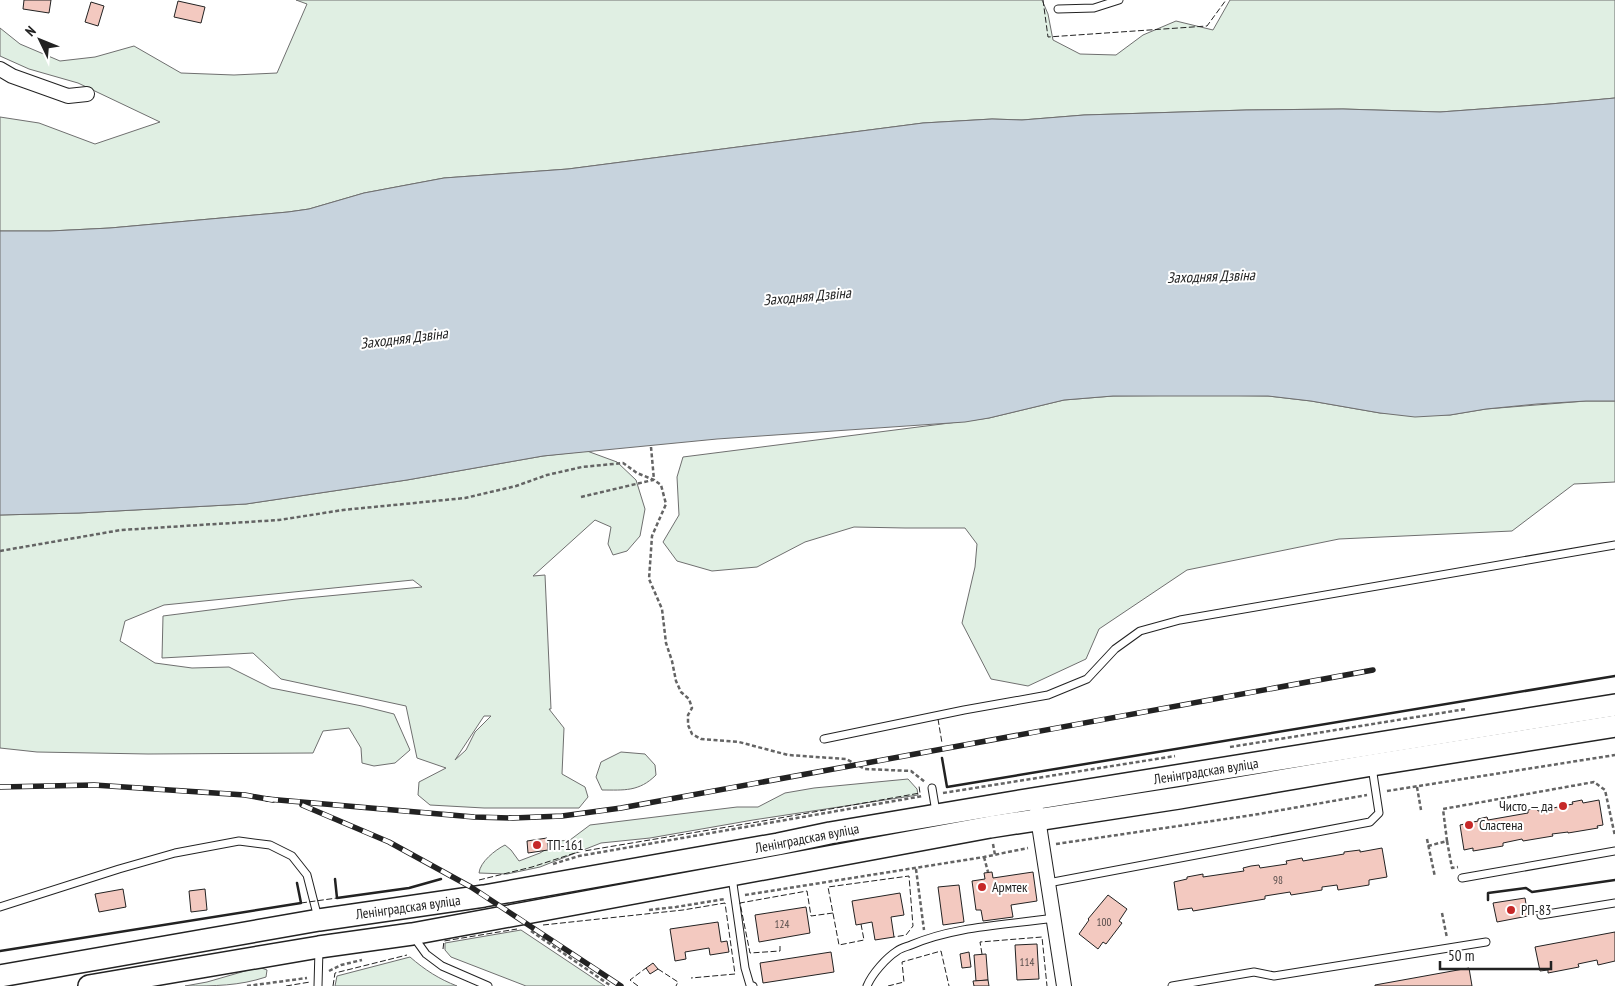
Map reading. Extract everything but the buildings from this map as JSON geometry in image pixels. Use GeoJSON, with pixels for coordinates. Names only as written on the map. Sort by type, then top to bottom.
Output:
{"type":"FeatureCollection","features":[{"type":"Feature","properties":{"kind":"main road","name":"Ленінградская вуліца"},"geometry":{"type":"LineString","coordinates":[[0,976],[318,920],[484,896],[937,815],[1036,809],[1250,786],[1372,765],[1408,748],[1615,705]]}},
{"type":"Feature","properties":{"kind":"main road","name":"Ленінградская вуліца"},"geometry":{"type":"LineString","coordinates":[[89,986],[412,934],[732,874],[1248,764],[1615,726]]}},
{"type":"Feature","properties":{"kind":"street"},"geometry":{"type":"LineString","coordinates":[[0,69],[12,76],[68,96],[87,94]]}},
{"type":"Feature","properties":{"kind":"street"},"geometry":{"type":"LineString","coordinates":[[1248,764],[1250,786]]}},
{"type":"Feature","properties":{"kind":"street"},"geometry":{"type":"LineString","coordinates":[[1036,809],[1064,986]]}},
{"type":"Feature","properties":{"kind":"street"},"geometry":{"type":"LineString","coordinates":[[318,920],[319,948]]}},
{"type":"Feature","properties":{"kind":"lane"},"geometry":{"type":"LineString","coordinates":[[1058,9],[1094,8],[1119,0]]}},
{"type":"Feature","properties":{"kind":"lane"},"geometry":{"type":"LineString","coordinates":[[824,739],[1048,695],[1086,679],[1115,649],[1140,631],[1180,620],[1615,545]]}},
{"type":"Feature","properties":{"kind":"lane"},"geometry":{"type":"LineString","coordinates":[[1048,883],[1370,822],[1379,813],[1372,765]]}},
{"type":"Feature","properties":{"kind":"lane"},"geometry":{"type":"LineString","coordinates":[[932,788],[937,815]]}},
{"type":"Feature","properties":{"kind":"lane"},"geometry":{"type":"LineString","coordinates":[[0,907],[175,853],[239,841],[270,845],[292,856],[307,875],[318,920]]}},
{"type":"Feature","properties":{"kind":"lane"},"geometry":{"type":"LineString","coordinates":[[1462,878],[1615,851]]}},
{"type":"Feature","properties":{"kind":"lane"},"geometry":{"type":"LineString","coordinates":[[732,874],[745,968],[750,985],[753,986]]}},
{"type":"Feature","properties":{"kind":"lane"},"geometry":{"type":"LineString","coordinates":[[1541,915],[1615,903]]}},
{"type":"Feature","properties":{"kind":"lane"},"geometry":{"type":"LineString","coordinates":[[867,986],[884,962],[897,951],[926,939],[966,930],[1054,918]]}},
{"type":"Feature","properties":{"kind":"lane"},"geometry":{"type":"LineString","coordinates":[[412,934],[426,954],[442,966],[488,986]]}},
{"type":"Feature","properties":{"kind":"lane"},"geometry":{"type":"LineString","coordinates":[[1172,986],[1254,972],[1274,976],[1486,942]]}},
{"type":"Feature","properties":{"kind":"lane"},"geometry":{"type":"LineString","coordinates":[[318,986],[319,948]]}},
{"type":"Feature","properties":{"kind":"path"},"geometry":{"type":"LineString","coordinates":[[651,447],[654,480]]}},
{"type":"Feature","properties":{"kind":"path"},"geometry":{"type":"LineString","coordinates":[[0,551],[122,530],[279,520],[344,510],[465,498],[582,467],[623,463],[637,474],[654,480],[661,485],[666,504],[652,536],[649,579],[662,609],[666,643],[676,681],[692,708],[688,715],[688,725],[692,734],[701,739],[739,742],[788,755],[846,759],[865,769],[911,771],[932,788]]}},
{"type":"Feature","properties":{"kind":"path"},"geometry":{"type":"LineString","coordinates":[[581,497],[654,480]]}},
{"type":"Feature","properties":{"kind":"path"},"geometry":{"type":"LineString","coordinates":[[647,910],[916,869],[1043,846],[1253,815],[1418,786],[1615,755]]}},
{"type":"Feature","properties":{"kind":"path"},"geometry":{"type":"LineString","coordinates":[[1461,867],[1452,868],[1443,809],[1594,782],[1605,790],[1615,836]]}},
{"type":"Feature","properties":{"kind":"path"},"geometry":{"type":"LineString","coordinates":[[1418,786],[1421,810]]}},
{"type":"Feature","properties":{"kind":"path"},"geometry":{"type":"LineString","coordinates":[[1426,839],[1435,877]]}},
{"type":"Feature","properties":{"kind":"path"},"geometry":{"type":"LineString","coordinates":[[992,840],[995,855]]}},
{"type":"Feature","properties":{"kind":"path"},"geometry":{"type":"LineString","coordinates":[[1428,846],[1447,842]]}},
{"type":"Feature","properties":{"kind":"path"},"geometry":{"type":"LineString","coordinates":[[984,858],[988,872]]}},
{"type":"Feature","properties":{"kind":"path"},"geometry":{"type":"LineString","coordinates":[[916,869],[926,939]]}},
{"type":"Feature","properties":{"kind":"path"},"geometry":{"type":"LineString","coordinates":[[1442,914],[1449,948]]}},
{"type":"Feature","properties":{"kind":"path"},"geometry":{"type":"LineString","coordinates":[[527,928],[611,986]]}},
{"type":"Feature","properties":{"kind":"path"},"geometry":{"type":"LineString","coordinates":[[247,986],[318,976],[340,965],[367,959]]}},
{"type":"Feature","properties":{"kind":"green space"},"geometry":{"type":"Polygon","coordinates":[[[296,0],[1042,0],[1048,14],[1053,40],[1080,54],[1116,55],[1143,35],[1176,21],[1213,30],[1230,0],[1615,0],[1615,98],[1440,112],[1343,109],[1246,110],[1084,115],[1022,120],[992,119],[923,123],[568,169],[444,178],[364,193],[309,209],[288,212],[110,228],[0,231],[0,117],[39,123],[95,144],[160,122],[78,83],[29,69],[0,56],[0,28],[20,44],[60,61],[95,57],[134,46],[181,73],[234,75],[277,73],[307,4],[296,0]]]}},
{"type":"Feature","properties":{"kind":"green space"},"geometry":{"type":"Polygon","coordinates":[[[1113,396],[1268,396],[1311,401],[1380,413],[1450,415],[1486,409],[1586,401],[1615,401],[1615,482],[1574,484],[1512,531],[1339,539],[1187,570],[1099,629],[1086,659],[1028,686],[991,679],[962,623],[975,567],[977,544],[965,528],[854,527],[805,542],[757,567],[712,571],[677,561],[663,542],[679,515],[677,477],[683,457],[989,418],[1064,400],[1113,396]]]}},
{"type":"Feature","properties":{"kind":"green space"},"geometry":{"type":"Polygon","coordinates":[[[587,451],[617,462],[636,480],[645,509],[640,536],[627,551],[613,555],[608,544],[611,527],[595,520],[533,576],[545,575],[551,709],[549,709],[564,728],[562,774],[585,787],[588,797],[579,808],[484,808],[430,805],[418,795],[419,782],[446,768],[417,758],[406,706],[281,679],[253,653],[162,658],[163,616],[296,599],[422,587],[413,580],[164,605],[125,621],[120,641],[155,663],[192,668],[229,667],[271,688],[394,714],[410,750],[395,763],[374,766],[362,763],[361,748],[349,728],[323,731],[313,753],[148,754],[37,752],[0,748],[0,515],[79,513],[246,504],[407,480],[543,456],[587,451]],[[484,716],[455,760],[466,750],[475,732],[491,716],[484,716]]]}},
{"type":"Feature","properties":{"kind":"green space"},"geometry":{"type":"Polygon","coordinates":[[[621,752],[645,754],[655,765],[656,775],[643,785],[631,789],[602,790],[596,777],[601,762],[621,752]]]}},
{"type":"Feature","properties":{"kind":"green space"},"geometry":{"type":"Polygon","coordinates":[[[908,779],[917,789],[918,795],[650,838],[601,843],[540,867],[507,874],[479,873],[482,865],[489,857],[505,845],[519,861],[540,853],[559,841],[570,840],[590,825],[737,807],[758,807],[785,793],[814,788],[908,779]]]}},
{"type":"Feature","properties":{"kind":"green space"},"geometry":{"type":"Polygon","coordinates":[[[521,930],[605,986],[526,986],[451,957],[445,950],[445,943],[521,930]]]}},
{"type":"Feature","properties":{"kind":"green space"},"geometry":{"type":"Polygon","coordinates":[[[410,957],[432,974],[457,986],[335,986],[337,976],[410,957]]]}},
{"type":"Feature","properties":{"kind":"green space"},"geometry":{"type":"Polygon","coordinates":[[[259,967],[267,970],[266,977],[236,984],[185,986],[207,982],[259,967]]]}},
{"type":"Feature","properties":{"kind":"water","name":"Заходняя Дзвіна"},"geometry":{"type":"Polygon","coordinates":[[[1615,98],[1615,401],[1537,404],[1450,415],[1415,417],[1268,396],[1113,396],[1064,400],[965,422],[717,439],[543,456],[407,480],[246,504],[79,513],[0,515],[0,231],[110,228],[288,212],[309,209],[364,193],[444,178],[568,169],[923,123],[992,119],[1022,120],[1084,115],[1246,110],[1343,109],[1440,112],[1615,98]]]}},
{"type":"Feature","properties":{"kind":"railway"},"geometry":{"type":"LineString","coordinates":[[267,799],[474,817],[562,816],[621,808],[1373,670]]}},
{"type":"Feature","properties":{"kind":"railway"},"geometry":{"type":"LineString","coordinates":[[0,787],[94,785],[245,795],[273,800]]}},
{"type":"Feature","properties":{"kind":"railway"},"geometry":{"type":"LineString","coordinates":[[302,805],[389,842],[471,887],[621,986]]}},
{"type":"Feature","properties":{"kind":"fence"},"geometry":{"type":"LineString","coordinates":[[1043,0],[1048,37],[1207,26],[1226,0]]}},
{"type":"Feature","properties":{"kind":"fence"},"geometry":{"type":"LineString","coordinates":[[938,719],[942,743]]}},
{"type":"Feature","properties":{"kind":"fence"},"geometry":{"type":"LineString","coordinates":[[479,880],[532,867],[578,852],[920,793],[919,786]]}},
{"type":"Feature","properties":{"kind":"fence"},"geometry":{"type":"LineString","coordinates":[[861,924],[864,940],[839,945],[828,887],[909,876],[913,926],[906,935],[894,937]]}},
{"type":"Feature","properties":{"kind":"fence"},"geometry":{"type":"LineString","coordinates":[[780,946],[780,951],[750,953],[740,903],[807,891],[811,916],[833,913]]}},
{"type":"Feature","properties":{"kind":"fence"},"geometry":{"type":"LineString","coordinates":[[301,903],[337,898]]}},
{"type":"Feature","properties":{"kind":"fence"},"geometry":{"type":"LineString","coordinates":[[543,925],[683,910],[725,903],[735,974],[691,978]]}},
{"type":"Feature","properties":{"kind":"fence"},"geometry":{"type":"LineString","coordinates":[[443,949],[444,941],[517,929]]}},
{"type":"Feature","properties":{"kind":"fence"},"geometry":{"type":"LineString","coordinates":[[982,954],[980,942],[1042,937],[1047,986]]}},
{"type":"Feature","properties":{"kind":"fence"},"geometry":{"type":"LineString","coordinates":[[888,986],[904,982],[902,962],[941,951],[949,986]]}},
{"type":"Feature","properties":{"kind":"fence"},"geometry":{"type":"LineString","coordinates":[[333,986],[335,973],[407,955]]}},
{"type":"Feature","properties":{"kind":"fence"},"geometry":{"type":"LineString","coordinates":[[638,986],[630,980],[646,968]]}},
{"type":"Feature","properties":{"kind":"fence"},"geometry":{"type":"LineString","coordinates":[[658,969],[678,982],[676,986]]}},
{"type":"Feature","properties":{"kind":"fence"},"geometry":{"type":"LineString","coordinates":[[286,986],[310,982]]}},
{"type":"Feature","properties":{"kind":"wall"},"geometry":{"type":"LineString","coordinates":[[942,758],[947,787],[1615,676]]}},
{"type":"Feature","properties":{"kind":"wall"},"geometry":{"type":"LineString","coordinates":[[335,879],[337,898],[409,888],[441,879]]}},
{"type":"Feature","properties":{"kind":"wall"},"geometry":{"type":"LineString","coordinates":[[1488,900],[1488,893],[1526,888],[1532,892],[1615,880]]}},
{"type":"Feature","properties":{"kind":"wall"},"geometry":{"type":"LineString","coordinates":[[0,951],[301,903],[297,883]]}},
{"type":"Feature","properties":{"kind":"place","name":"Чисто — да"},"geometry":{"type":"Point","coordinates":[1563,806]}},
{"type":"Feature","properties":{"kind":"place","name":"Сластена"},"geometry":{"type":"Point","coordinates":[1469,825]}},
{"type":"Feature","properties":{"kind":"place","name":"ТП-161"},"geometry":{"type":"Point","coordinates":[537,845]}},
{"type":"Feature","properties":{"kind":"place","name":"Армтек"},"geometry":{"type":"Point","coordinates":[982,887]}},
{"type":"Feature","properties":{"kind":"place","name":"РП-83"},"geometry":{"type":"Point","coordinates":[1511,910]}}]}
